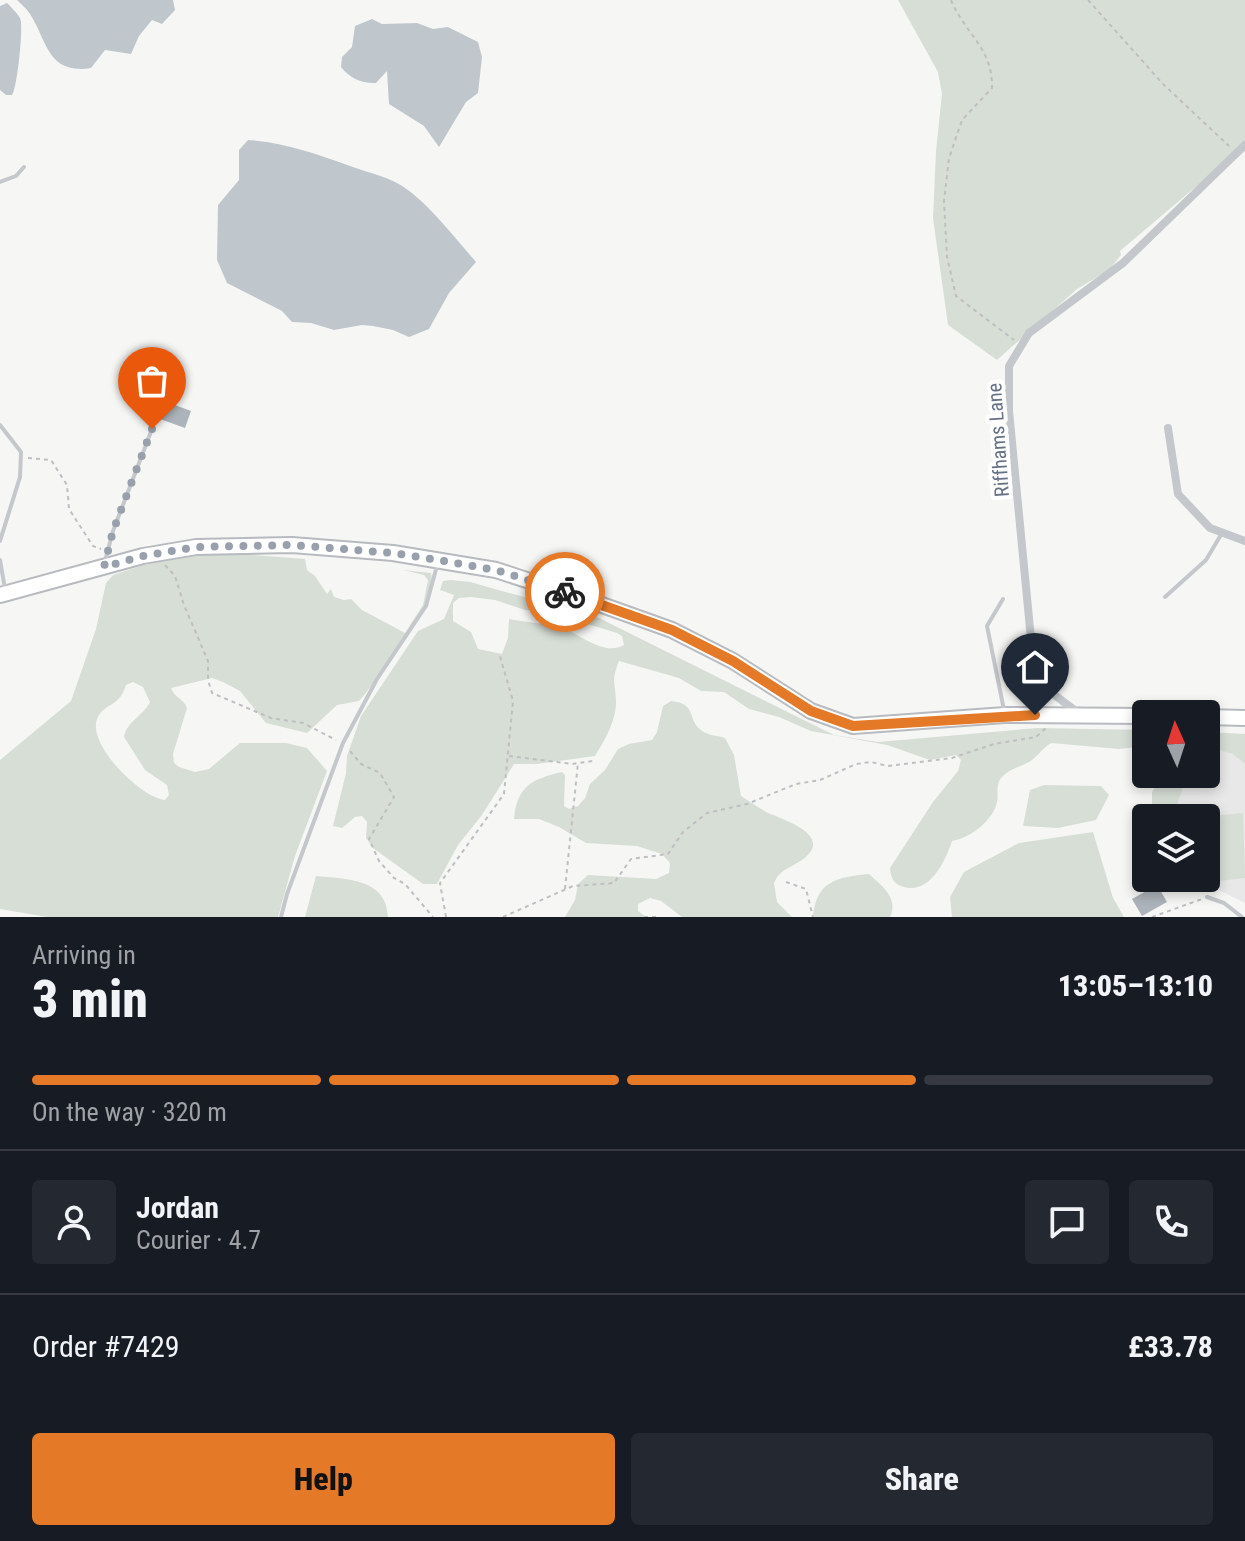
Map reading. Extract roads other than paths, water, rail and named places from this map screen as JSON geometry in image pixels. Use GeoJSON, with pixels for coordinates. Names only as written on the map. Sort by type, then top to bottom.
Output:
{"type":"FeatureCollection","features":[{"type":"Feature","properties":{"kind":"main road"},"geometry":{"type":"LineString","coordinates":[[3,594],[157,554],[196,547],[292,545],[393,553],[496,570],[672,630],[733,661],[811,711],[853,726],[1005,715],[1132,716]]}},
{"type":"Feature","properties":{"kind":"main road"},"geometry":{"type":"LineString","coordinates":[[1220,717],[1245,718]]}},
{"type":"Feature","properties":{"kind":"street","name":"Riffhams Lane"},"geometry":{"type":"LineString","coordinates":[[1048,690],[1031,639],[1009,411],[1009,366],[1029,333],[1123,263],[1245,145]]}},
{"type":"Feature","properties":{"kind":"street"},"geometry":{"type":"LineString","coordinates":[[1236,152],[1245,159]]}},
{"type":"Feature","properties":{"kind":"street"},"geometry":{"type":"LineString","coordinates":[[1168,428],[1178,494],[1210,528],[1245,541]]}},
{"type":"Feature","properties":{"kind":"street"},"geometry":{"type":"LineString","coordinates":[[1035,715],[1048,690],[1082,715]]}},
{"type":"Feature","properties":{"kind":"lane"},"geometry":{"type":"LineString","coordinates":[[0,182],[16,176],[24,167]]}},
{"type":"Feature","properties":{"kind":"lane"},"geometry":{"type":"LineString","coordinates":[[104,567],[106,550],[152,429],[154,420],[151,409],[158,386]]}},
{"type":"Feature","properties":{"kind":"lane"},"geometry":{"type":"LineString","coordinates":[[0,425],[21,452],[20,477],[0,541]]}},
{"type":"Feature","properties":{"kind":"lane"},"geometry":{"type":"LineString","coordinates":[[1165,597],[1206,560],[1222,533]]}},
{"type":"Feature","properties":{"kind":"lane"},"geometry":{"type":"LineString","coordinates":[[0,560],[3,594]]}},
{"type":"Feature","properties":{"kind":"lane"},"geometry":{"type":"LineString","coordinates":[[281,917],[343,743],[377,679],[426,606],[438,560]]}},
{"type":"Feature","properties":{"kind":"lane"},"geometry":{"type":"LineString","coordinates":[[1003,599],[987,626],[1005,715]]}},
{"type":"Feature","properties":{"kind":"lane"},"geometry":{"type":"LineString","coordinates":[[1207,897],[1224,903],[1242,917]]}}]}
